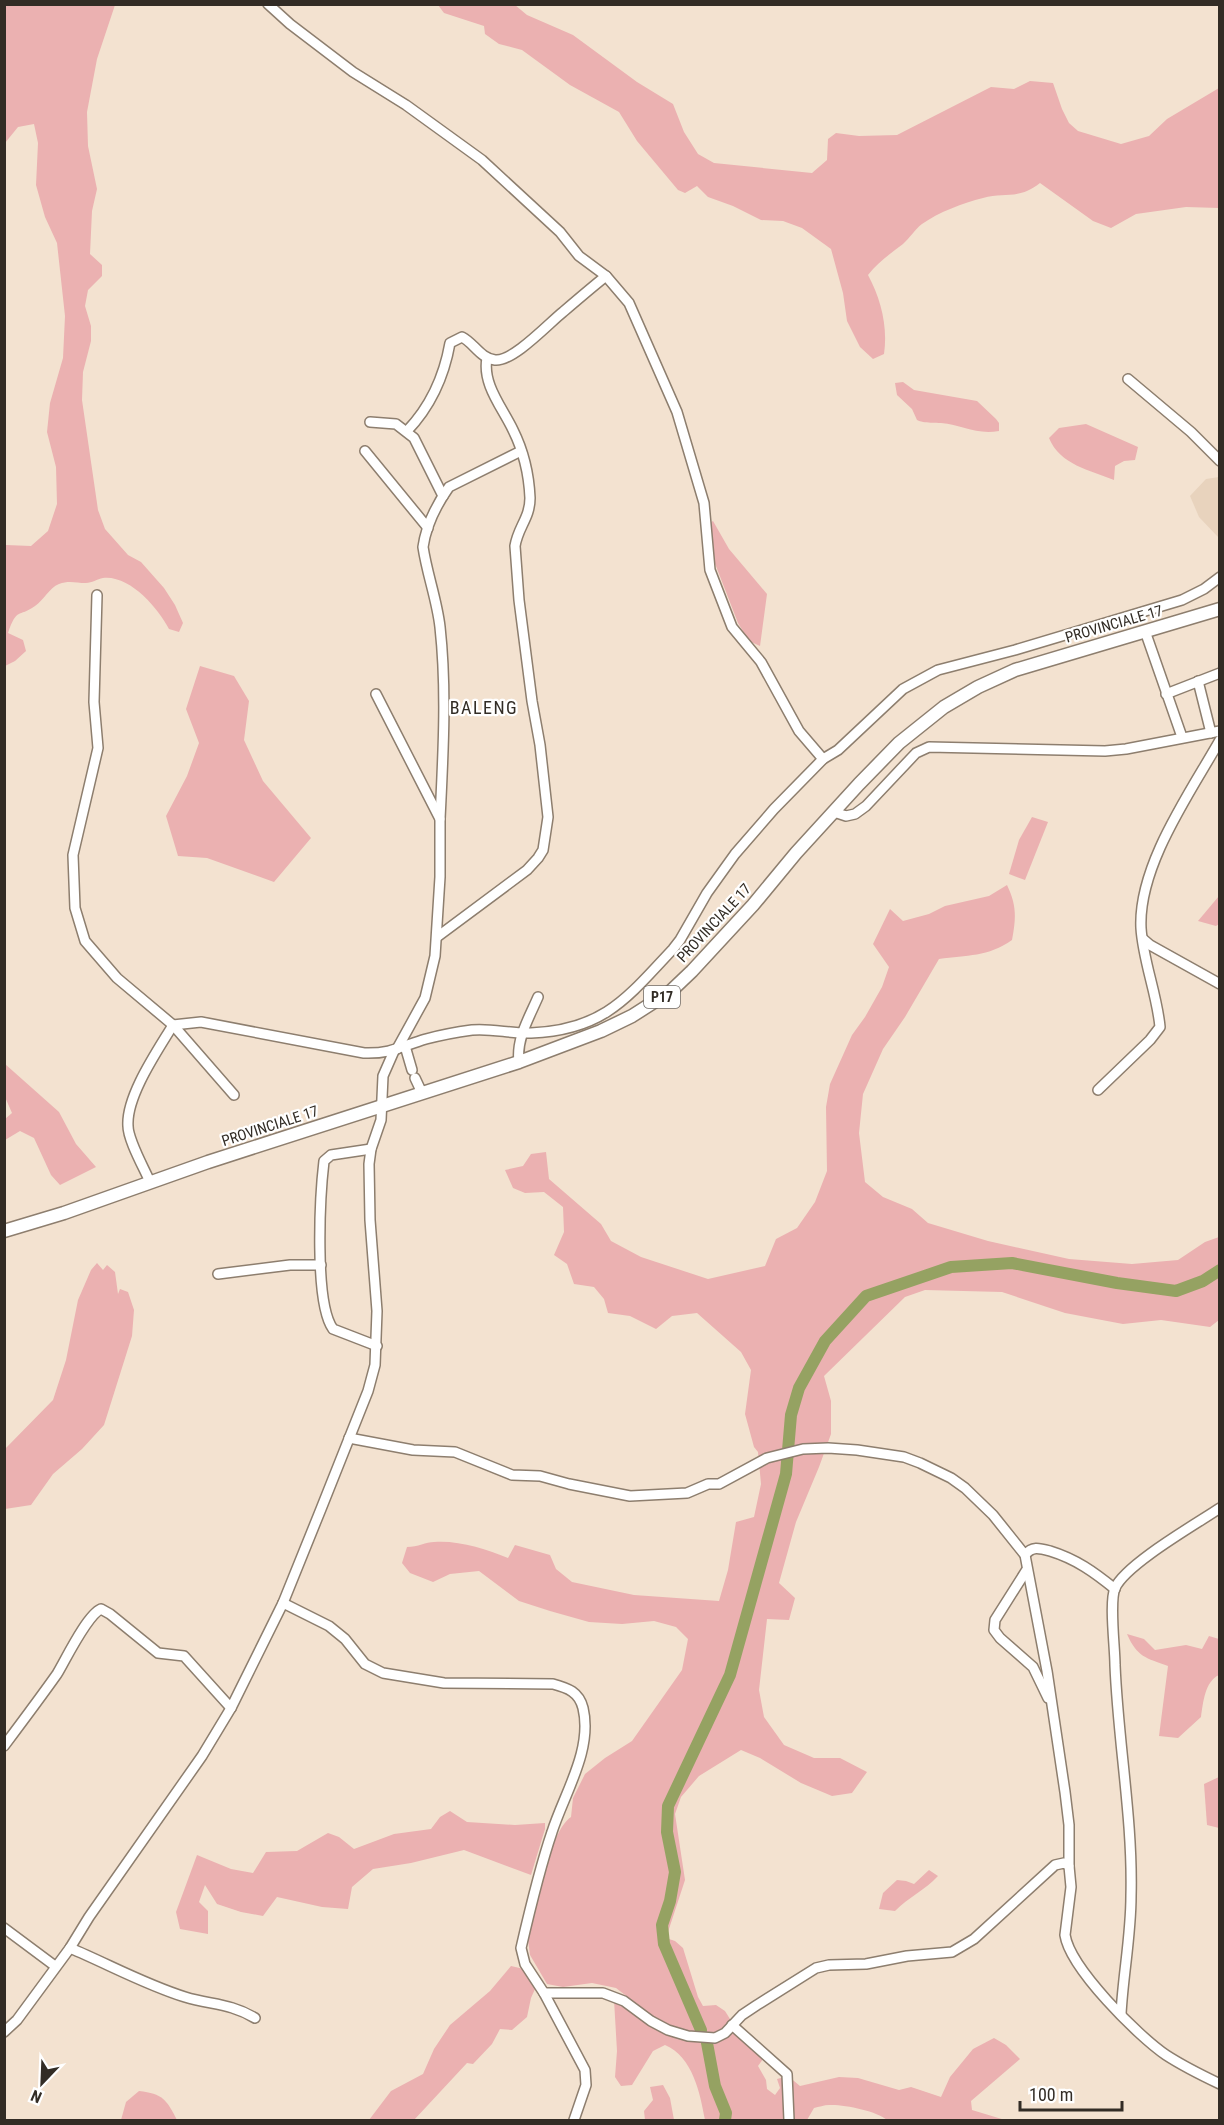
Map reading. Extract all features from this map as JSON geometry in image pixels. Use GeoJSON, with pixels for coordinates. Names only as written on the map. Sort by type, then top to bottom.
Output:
{"type":"FeatureCollection","features":[{"type":"Feature","properties":{"kind":"main road","name":"PROVINCIALE 17"},"geometry":{"type":"LineString","coordinates":[[4,1231],[519,1062],[637,1014],[671,991],[721,941],[834,812],[914,730],[944,707],[995,678],[1042,661],[1220,609]]}},
{"type":"Feature","properties":{"kind":"street"},"geometry":{"type":"LineString","coordinates":[[268,4],[352,72],[406,105],[482,160],[560,232],[579,256],[606,276],[629,303],[677,412],[704,503],[710,570],[732,627],[761,662],[799,731],[822,759]]}},
{"type":"Feature","properties":{"kind":"street"},"geometry":{"type":"LineString","coordinates":[[407,431],[422,415],[437,387],[446,367],[450,343],[462,337],[487,358],[494,360],[506,358],[548,327],[560,314],[606,276]]}},
{"type":"Feature","properties":{"kind":"street"},"geometry":{"type":"LineString","coordinates":[[437,937],[526,870],[538,858],[546,839],[548,816],[519,600],[515,546],[516,538],[530,511],[530,496],[521,451],[486,375],[487,358]]}},
{"type":"Feature","properties":{"kind":"street"},"geometry":{"type":"LineString","coordinates":[[1128,379],[1191,432],[1220,461]]}},
{"type":"Feature","properties":{"kind":"street"},"geometry":{"type":"LineString","coordinates":[[370,422],[396,424],[407,431],[418,446],[443,496]]}},
{"type":"Feature","properties":{"kind":"street"},"geometry":{"type":"LineString","coordinates":[[365,451],[428,528]]}},
{"type":"Feature","properties":{"kind":"street"},"geometry":{"type":"LineString","coordinates":[[4,2032],[17,2020],[70,1948],[89,1917],[202,1756],[231,1708],[283,1603],[368,1390],[375,1365],[376,1346],[375,1277],[369,1186],[371,1149],[378,1133],[383,1106],[381,1095],[383,1076],[425,999],[437,937],[443,733],[442,665],[439,625],[423,546],[428,528],[449,487],[521,451]]}},
{"type":"Feature","properties":{"kind":"street"},"geometry":{"type":"LineString","coordinates":[[173,1024],[201,1022],[364,1053],[398,1049],[435,1037],[473,1030],[494,1029],[522,1033],[564,1029],[596,1018],[617,1006],[680,940],[707,893],[735,854],[822,759],[838,750],[903,689],[938,670],[1016,651],[1182,600],[1204,589],[1220,577]]}},
{"type":"Feature","properties":{"kind":"street"},"geometry":{"type":"LineString","coordinates":[[97,595],[94,702],[98,748],[73,855],[75,908],[85,941],[117,978],[173,1024],[234,1095]]}},
{"type":"Feature","properties":{"kind":"street"},"geometry":{"type":"LineString","coordinates":[[1145,631],[1182,738]]}},
{"type":"Feature","properties":{"kind":"street"},"geometry":{"type":"LineString","coordinates":[[1166,694],[1220,673]]}},
{"type":"Feature","properties":{"kind":"street"},"geometry":{"type":"LineString","coordinates":[[834,812],[846,816],[855,814],[866,806],[916,753],[929,747],[1105,751],[1215,732],[1198,681]]}},
{"type":"Feature","properties":{"kind":"street"},"geometry":{"type":"LineString","coordinates":[[376,694],[440,819]]}},
{"type":"Feature","properties":{"kind":"street"},"geometry":{"type":"LineString","coordinates":[[1098,1090],[1150,1040],[1160,1027],[1143,939],[1142,913],[1146,886],[1173,823],[1220,740]]}},
{"type":"Feature","properties":{"kind":"street"},"geometry":{"type":"LineString","coordinates":[[1143,939],[1220,984]]}},
{"type":"Feature","properties":{"kind":"street"},"geometry":{"type":"LineString","coordinates":[[519,1062],[517,1052],[522,1033],[538,997]]}},
{"type":"Feature","properties":{"kind":"street"},"geometry":{"type":"LineString","coordinates":[[150,1182],[127,1123],[138,1086],[173,1024]]}},
{"type":"Feature","properties":{"kind":"street"},"geometry":{"type":"LineString","coordinates":[[398,1049],[414,1074],[422,1093]]}},
{"type":"Feature","properties":{"kind":"street"},"geometry":{"type":"LineString","coordinates":[[371,1149],[331,1155],[324,1161],[321,1180],[321,1265],[322,1300],[328,1323],[338,1333],[376,1346]]}},
{"type":"Feature","properties":{"kind":"street"},"geometry":{"type":"LineString","coordinates":[[218,1274],[290,1265],[321,1265]]}},
{"type":"Feature","properties":{"kind":"street"},"geometry":{"type":"LineString","coordinates":[[349,1438],[413,1450],[455,1452],[512,1475],[540,1476],[630,1496],[687,1493],[708,1484],[719,1484],[767,1458],[802,1449],[828,1448],[886,1454],[920,1463],[964,1488],[993,1515],[1024,1555],[1043,1651],[1069,1825],[1069,1866],[1072,1879],[1066,1922],[1066,1943],[1081,1968],[1121,2014],[1165,2055],[1220,2084]]}},
{"type":"Feature","properties":{"kind":"street"},"geometry":{"type":"LineString","coordinates":[[1121,2014],[1131,1897],[1127,1802],[1115,1668],[1113,1611],[1115,1589],[1125,1576],[1147,1557],[1220,1508]]}},
{"type":"Feature","properties":{"kind":"street"},"geometry":{"type":"LineString","coordinates":[[1024,1555],[1035,1548],[1069,1557],[1083,1564],[1115,1589]]}},
{"type":"Feature","properties":{"kind":"street"},"geometry":{"type":"LineString","coordinates":[[1026,1571],[995,1620],[994,1630],[1033,1667],[1051,1703]]}},
{"type":"Feature","properties":{"kind":"street"},"geometry":{"type":"LineString","coordinates":[[283,1603],[329,1626],[345,1639],[365,1664],[383,1673],[444,1683],[553,1684],[566,1687],[579,1698],[585,1725],[583,1743],[552,1830],[521,1948],[525,1964],[544,1993],[585,2070],[586,2085],[574,2121]]}},
{"type":"Feature","properties":{"kind":"street"},"geometry":{"type":"LineString","coordinates":[[4,1746],[58,1672],[65,1657],[93,1617],[101,1609],[117,1619],[158,1653],[184,1656],[231,1708]]}},
{"type":"Feature","properties":{"kind":"street"},"geometry":{"type":"LineString","coordinates":[[544,1993],[597,1992],[610,1994],[624,2001],[658,2026],[688,2036],[715,2038],[725,2033],[742,2015],[775,1992],[816,1968],[829,1965],[866,1964],[907,1956],[942,1954],[960,1949],[974,1939],[1055,1864],[1064,1863],[1069,1866]]}},
{"type":"Feature","properties":{"kind":"street"},"geometry":{"type":"LineString","coordinates":[[4,1928],[55,1966]]}},
{"type":"Feature","properties":{"kind":"street"},"geometry":{"type":"LineString","coordinates":[[70,1948],[186,1998],[219,2003],[241,2010],[255,2018]]}},
{"type":"Feature","properties":{"kind":"street"},"geometry":{"type":"LineString","coordinates":[[732,2025],[787,2074],[789,2121]]}},
{"type":"Feature","properties":{"kind":"shaded area"},"geometry":{"type":"Polygon","coordinates":[[[4,5],[115,5],[97,59],[87,112],[88,146],[97,189],[92,211],[90,254],[102,265],[102,276],[88,290],[85,306],[91,326],[91,341],[83,372],[82,400],[98,510],[105,529],[128,555],[141,562],[164,588],[183,623],[179,632],[169,629],[142,594],[113,578],[103,578],[88,583],[63,583],[52,588],[35,606],[16,616],[8,633],[23,640],[26,651],[5,666],[6,545],[31,546],[48,531],[57,504],[56,467],[47,432],[50,403],[63,358],[65,316],[57,243],[45,217],[36,185],[38,143],[34,124],[18,127],[5,143],[4,5]]]}},
{"type":"Feature","properties":{"kind":"shaded area"},"geometry":{"type":"Polygon","coordinates":[[[438,5],[515,5],[527,15],[573,35],[637,82],[673,104],[684,132],[698,154],[714,163],[812,173],[827,160],[828,139],[836,133],[859,136],[897,135],[991,87],[1014,89],[1030,81],[1053,83],[1069,123],[1078,131],[1121,144],[1149,136],[1167,119],[1219,88],[1219,208],[1186,207],[1136,214],[1111,228],[1093,221],[1040,183],[1019,194],[991,196],[951,208],[917,228],[906,242],[880,262],[868,275],[880,303],[885,334],[884,354],[873,359],[860,347],[847,321],[843,293],[831,249],[802,228],[783,221],[761,220],[708,197],[697,186],[685,193],[678,190],[637,141],[619,112],[570,85],[522,50],[499,44],[485,34],[484,26],[444,13],[438,5]]]}},
{"type":"Feature","properties":{"kind":"shaded area"},"geometry":{"type":"Polygon","coordinates":[[[903,382],[914,390],[977,401],[999,423],[999,431],[983,432],[917,420],[912,409],[897,395],[895,383],[903,382]]]}},
{"type":"Feature","properties":{"kind":"shaded area"},"geometry":{"type":"Polygon","coordinates":[[[1086,424],[1138,447],[1135,460],[1124,461],[1115,466],[1114,480],[1068,461],[1060,455],[1049,438],[1059,428],[1086,424]]]}},
{"type":"Feature","properties":{"kind":"shaded area"},"geometry":{"type":"Polygon","coordinates":[[[1220,477],[1219,538],[1199,517],[1190,496],[1206,479],[1220,477]]]}},
{"type":"Feature","properties":{"kind":"shaded area"},"geometry":{"type":"Polygon","coordinates":[[[713,521],[729,549],[767,594],[760,646],[749,641],[738,623],[709,548],[706,525],[713,521]]]}},
{"type":"Feature","properties":{"kind":"shaded area"},"geometry":{"type":"Polygon","coordinates":[[[200,666],[234,676],[249,701],[244,740],[263,781],[311,838],[274,882],[207,858],[178,856],[166,816],[187,776],[199,743],[186,709],[200,666]]]}},
{"type":"Feature","properties":{"kind":"shaded area"},"geometry":{"type":"Polygon","coordinates":[[[1032,817],[1048,822],[1025,880],[1009,874],[1019,840],[1032,817]]]}},
{"type":"Feature","properties":{"kind":"shaded area"},"geometry":{"type":"Polygon","coordinates":[[[1007,885],[1015,912],[1012,940],[994,950],[939,959],[883,1049],[863,1094],[859,1133],[865,1182],[883,1197],[912,1209],[928,1223],[988,1241],[1069,1259],[1132,1264],[1178,1260],[1205,1242],[1219,1237],[1219,1320],[1210,1327],[1161,1320],[1123,1324],[1065,1313],[1002,1292],[925,1290],[905,1297],[824,1376],[831,1401],[831,1434],[796,1522],[779,1583],[795,1598],[789,1620],[767,1619],[759,1690],[764,1717],[784,1745],[814,1758],[840,1758],[867,1772],[852,1793],[832,1796],[801,1783],[760,1758],[741,1750],[699,1776],[681,1797],[675,1814],[685,1880],[666,1938],[675,1941],[683,1948],[703,2006],[716,2005],[725,2011],[730,2019],[727,2026],[715,2035],[697,2035],[665,2026],[616,1988],[592,1983],[563,1987],[547,1984],[530,1955],[528,1940],[544,1874],[556,1838],[563,1825],[571,1817],[573,1798],[585,1774],[632,1741],[682,1670],[688,1639],[676,1627],[654,1621],[622,1624],[589,1622],[519,1601],[479,1571],[450,1574],[433,1582],[410,1573],[402,1563],[407,1547],[431,1542],[453,1542],[481,1548],[508,1558],[515,1545],[550,1555],[556,1569],[572,1582],[634,1595],[719,1601],[728,1570],[736,1522],[754,1517],[761,1484],[758,1452],[754,1447],[745,1414],[751,1370],[741,1352],[697,1313],[672,1316],[656,1329],[630,1316],[608,1313],[604,1299],[594,1287],[574,1284],[567,1264],[554,1255],[564,1232],[563,1207],[544,1192],[525,1193],[513,1188],[505,1170],[523,1166],[531,1154],[546,1152],[549,1179],[601,1224],[611,1241],[641,1257],[708,1279],[765,1266],[776,1239],[797,1228],[815,1202],[827,1171],[826,1107],[830,1084],[852,1035],[882,987],[889,967],[873,944],[890,909],[903,921],[929,914],[945,906],[989,896],[1007,885]]]}},
{"type":"Feature","properties":{"kind":"shaded area"},"geometry":{"type":"Polygon","coordinates":[[[1219,896],[1219,924],[1216,926],[1198,921],[1219,896]]]}},
{"type":"Feature","properties":{"kind":"shaded area"},"geometry":{"type":"Polygon","coordinates":[[[5,1064],[59,1112],[76,1144],[96,1167],[60,1185],[51,1175],[34,1138],[20,1131],[5,1140],[5,1119],[12,1113],[5,1097],[5,1064]]]}},
{"type":"Feature","properties":{"kind":"shaded area"},"geometry":{"type":"Polygon","coordinates":[[[97,1263],[103,1270],[107,1265],[115,1272],[118,1294],[120,1289],[128,1292],[134,1310],[132,1336],[104,1425],[82,1449],[53,1474],[31,1505],[5,1509],[5,1449],[53,1400],[66,1360],[78,1300],[91,1270],[97,1263]]]}},
{"type":"Feature","properties":{"kind":"shaded area"},"geometry":{"type":"Polygon","coordinates":[[[1127,1634],[1144,1639],[1155,1650],[1186,1645],[1202,1649],[1209,1636],[1219,1639],[1219,1675],[1208,1687],[1201,1717],[1178,1738],[1159,1736],[1168,1666],[1143,1656],[1127,1634]]]}},
{"type":"Feature","properties":{"kind":"shaded area"},"geometry":{"type":"Polygon","coordinates":[[[1219,1777],[1219,1828],[1207,1825],[1204,1784],[1219,1777]]]}},
{"type":"Feature","properties":{"kind":"shaded area"},"geometry":{"type":"Polygon","coordinates":[[[450,1811],[467,1822],[515,1825],[545,1823],[531,1875],[464,1850],[411,1863],[373,1869],[352,1887],[348,1909],[322,1907],[277,1897],[263,1916],[217,1904],[205,1885],[199,1902],[208,1911],[208,1934],[180,1929],[176,1912],[197,1855],[231,1869],[253,1873],[266,1852],[297,1851],[328,1833],[339,1837],[354,1849],[394,1834],[431,1829],[440,1817],[450,1811]]]}},
{"type":"Feature","properties":{"kind":"shaded area"},"geometry":{"type":"Polygon","coordinates":[[[929,1870],[938,1876],[895,1911],[879,1909],[883,1893],[897,1880],[914,1884],[929,1870]]]}},
{"type":"Feature","properties":{"kind":"shaded area"},"geometry":{"type":"Polygon","coordinates":[[[511,1966],[524,1969],[535,1989],[527,2017],[512,2030],[500,2029],[492,2044],[473,2064],[467,2063],[414,2120],[369,2120],[391,2091],[423,2074],[434,2049],[450,2025],[490,1991],[511,1966]]]}},
{"type":"Feature","properties":{"kind":"shaded area"},"geometry":{"type":"Polygon","coordinates":[[[614,2000],[637,2013],[647,2024],[680,2039],[717,2042],[728,2035],[738,2033],[763,2059],[758,2066],[766,2080],[767,2089],[775,2095],[780,2088],[777,2079],[788,2076],[800,2086],[839,2077],[858,2078],[899,2090],[911,2087],[941,2097],[950,2077],[973,2049],[994,2038],[1006,2045],[1020,2059],[971,2101],[972,2110],[1005,2120],[887,2120],[868,2111],[825,2105],[814,2108],[807,2120],[705,2120],[698,2088],[689,2067],[675,2051],[665,2045],[653,2051],[632,2085],[621,2086],[615,2077],[617,2051],[614,2000]]]}},
{"type":"Feature","properties":{"kind":"shaded area"},"geometry":{"type":"Polygon","coordinates":[[[663,2085],[670,2098],[674,2120],[645,2120],[644,2111],[653,2100],[650,2087],[663,2085]]]}},
{"type":"Feature","properties":{"kind":"shaded area"},"geometry":{"type":"Polygon","coordinates":[[[139,2091],[154,2094],[163,2099],[177,2120],[121,2120],[126,2102],[139,2091]]]}},
{"type":"Feature","properties":{"kind":"waterway"},"geometry":{"type":"LineString","coordinates":[[701,2030],[664,1944],[662,1925],[670,1901],[675,1872],[667,1832],[668,1806],[730,1675],[786,1474],[791,1415],[799,1388],[825,1341],[866,1296],[951,1267],[1012,1263],[1117,1283],[1176,1291],[1203,1281],[1220,1270]]}},
{"type":"Feature","properties":{"kind":"waterway"},"geometry":{"type":"LineString","coordinates":[[707,2043],[715,2086],[726,2113],[725,2120]]}},
{"type":"Feature","properties":{"kind":"district","name":"BALENG"},"geometry":{"type":"Point","coordinates":[484,707]}}]}
